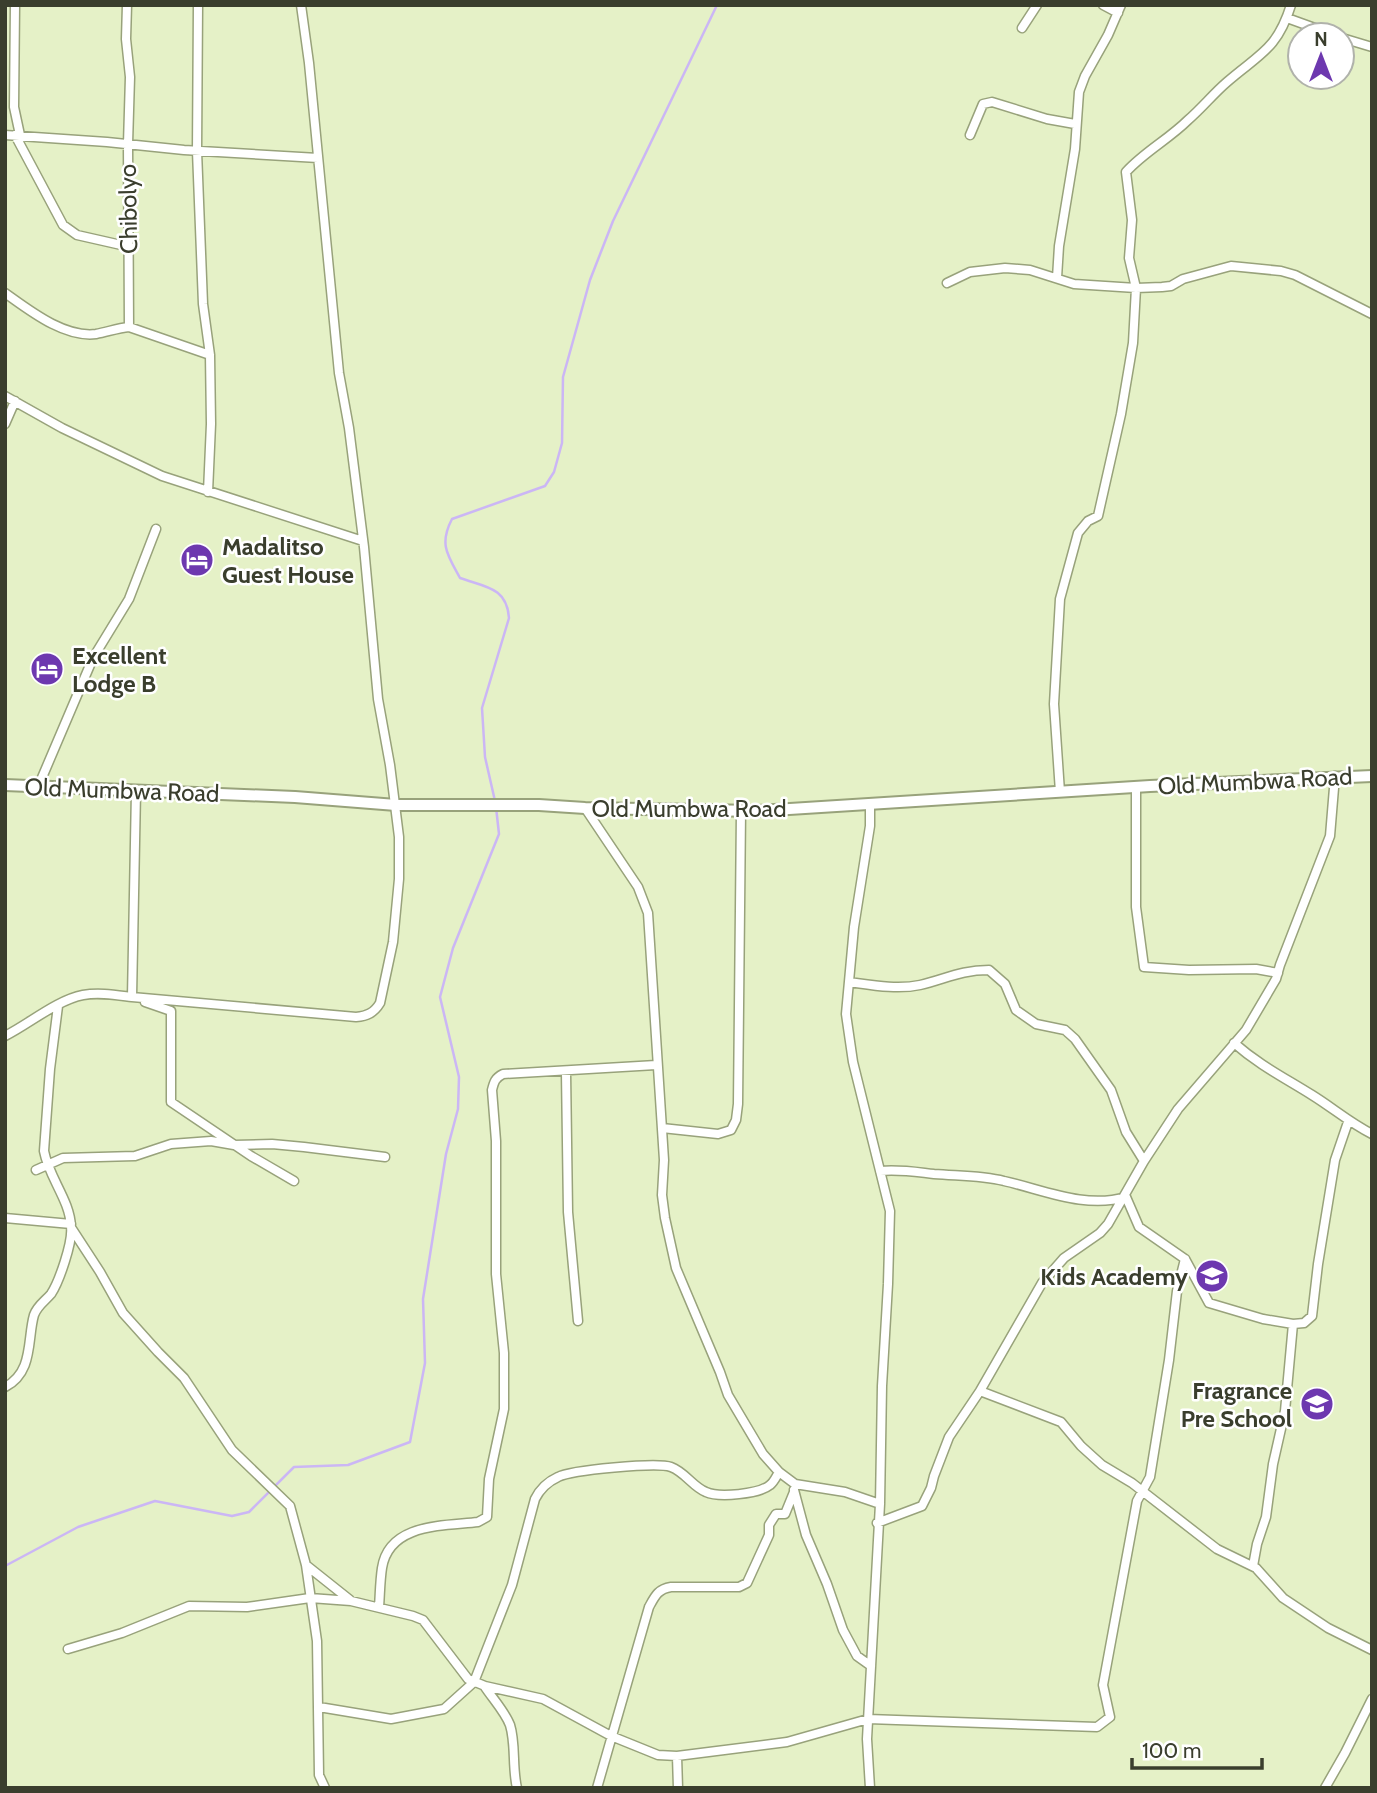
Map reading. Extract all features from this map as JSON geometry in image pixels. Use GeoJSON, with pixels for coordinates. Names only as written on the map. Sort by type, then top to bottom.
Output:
{"type":"FeatureCollection","features":[{"type":"Feature","properties":{"kind":"main road","name":"Old Mumbwa Road"},"geometry":{"type":"LineString","coordinates":[[5,785],[295,797],[396,805],[539,805],[741,811],[1372,776]]}},
{"type":"Feature","properties":{"kind":"street"},"geometry":{"type":"LineString","coordinates":[[15,5],[14,99],[17,135],[63,225],[77,235],[130,247]]}},
{"type":"Feature","properties":{"kind":"street","name":"Chibolyo"},"geometry":{"type":"LineString","coordinates":[[127,5],[126,39],[130,76],[129,327]]}},
{"type":"Feature","properties":{"kind":"street"},"geometry":{"type":"LineString","coordinates":[[198,5],[197,151],[203,304],[210,355],[208,492]]}},
{"type":"Feature","properties":{"kind":"street"},"geometry":{"type":"LineString","coordinates":[[5,1036],[69,998],[85,994],[356,1017],[367,1016],[376,1010],[380,1003],[386,982],[399,879],[396,805],[378,699],[363,541],[349,428],[339,373],[301,5]]}},
{"type":"Feature","properties":{"kind":"street"},"geometry":{"type":"LineString","coordinates":[[1022,28],[1037,5]]}},
{"type":"Feature","properties":{"kind":"street"},"geometry":{"type":"LineString","coordinates":[[1057,278],[1065,200],[1075,149],[1079,92],[1119,9],[1103,5]]}},
{"type":"Feature","properties":{"kind":"street"},"geometry":{"type":"LineString","coordinates":[[1060,792],[1054,704],[1060,599],[1078,533],[1088,521],[1098,516],[1121,414],[1133,343],[1136,288],[1129,258],[1132,220],[1126,172],[1189,120],[1232,77],[1270,47],[1287,18],[1291,5]]}},
{"type":"Feature","properties":{"kind":"street"},"geometry":{"type":"LineString","coordinates":[[1287,18],[1295,21]]}},
{"type":"Feature","properties":{"kind":"street"},"geometry":{"type":"LineString","coordinates":[[5,95],[14,99]]}},
{"type":"Feature","properties":{"kind":"street"},"geometry":{"type":"LineString","coordinates":[[970,135],[983,104],[992,102],[1047,119],[1075,124]]}},
{"type":"Feature","properties":{"kind":"street"},"geometry":{"type":"LineString","coordinates":[[5,135],[318,159]]}},
{"type":"Feature","properties":{"kind":"street"},"geometry":{"type":"LineString","coordinates":[[947,283],[971,272],[1005,268],[1030,270],[1074,284],[1136,288],[1171,286],[1183,279],[1231,266],[1281,271],[1305,279],[1372,314]]}},
{"type":"Feature","properties":{"kind":"street"},"geometry":{"type":"LineString","coordinates":[[5,293],[50,322],[72,331],[96,334],[129,327],[210,355]]}},
{"type":"Feature","properties":{"kind":"street"},"geometry":{"type":"LineString","coordinates":[[5,396],[62,428],[162,476],[363,541]]}},
{"type":"Feature","properties":{"kind":"street"},"geometry":{"type":"LineString","coordinates":[[5,424],[15,401]]}},
{"type":"Feature","properties":{"kind":"street"},"geometry":{"type":"LineString","coordinates":[[38,787],[93,658],[129,598],[156,529]]}},
{"type":"Feature","properties":{"kind":"street"},"geometry":{"type":"LineString","coordinates":[[877,1523],[922,1506],[949,1437],[980,1391],[1042,1283],[1064,1258],[1100,1233],[1126,1197],[1144,1161],[1189,1094],[1234,1043],[1271,990],[1331,836],[1335,776]]}},
{"type":"Feature","properties":{"kind":"street"},"geometry":{"type":"LineString","coordinates":[[1136,787],[1136,907],[1144,967],[1256,969],[1278,973]]}},
{"type":"Feature","properties":{"kind":"street"},"geometry":{"type":"LineString","coordinates":[[132,997],[136,791]]}},
{"type":"Feature","properties":{"kind":"street"},"geometry":{"type":"LineString","coordinates":[[870,805],[870,826],[854,927],[846,1014],[853,1062],[890,1211],[880,1504],[868,1719],[870,1788]]}},
{"type":"Feature","properties":{"kind":"street"},"geometry":{"type":"LineString","coordinates":[[585,808],[644,899],[651,942],[657,1026],[656,1065],[660,1085],[664,1160],[662,1195],[676,1268],[728,1395],[763,1454],[795,1488],[806,1535],[846,1637],[858,1656],[871,1666]]}},
{"type":"Feature","properties":{"kind":"street"},"geometry":{"type":"LineString","coordinates":[[662,1128],[718,1134],[731,1130],[736,1120],[741,811]]}},
{"type":"Feature","properties":{"kind":"street"},"geometry":{"type":"LineString","coordinates":[[849,982],[877,986],[918,985],[950,974],[989,970],[1005,984],[1016,1010],[1036,1024],[1065,1030],[1075,1039],[1111,1090],[1126,1132],[1144,1161]]}},
{"type":"Feature","properties":{"kind":"street"},"geometry":{"type":"LineString","coordinates":[[132,997],[171,1011],[171,1102],[234,1145],[294,1181]]}},
{"type":"Feature","properties":{"kind":"street"},"geometry":{"type":"LineString","coordinates":[[58,1006],[44,1129],[46,1164],[63,1198],[71,1226],[123,1313],[184,1378],[232,1450],[286,1500],[293,1513],[306,1565],[317,1641],[319,1775],[325,1788]]}},
{"type":"Feature","properties":{"kind":"street"},"geometry":{"type":"LineString","coordinates":[[1234,1043],[1266,1068],[1313,1095],[1348,1122],[1372,1134]]}},
{"type":"Feature","properties":{"kind":"street"},"geometry":{"type":"LineString","coordinates":[[379,1607],[384,1560],[400,1538],[416,1530],[478,1522],[487,1517],[489,1479],[504,1409],[504,1353],[496,1274],[496,1155],[492,1090],[497,1077],[503,1074],[656,1065]]}},
{"type":"Feature","properties":{"kind":"street"},"geometry":{"type":"LineString","coordinates":[[566,1072],[568,1212],[578,1321]]}},
{"type":"Feature","properties":{"kind":"street"},"geometry":{"type":"LineString","coordinates":[[1126,1197],[1139,1227],[1185,1259],[1209,1303],[1263,1318],[1293,1324],[1304,1323],[1312,1316],[1335,1160],[1348,1122]]}},
{"type":"Feature","properties":{"kind":"street"},"geometry":{"type":"LineString","coordinates":[[36,1170],[63,1158],[135,1156],[171,1144],[211,1140],[234,1145],[272,1144],[385,1157]]}},
{"type":"Feature","properties":{"kind":"street"},"geometry":{"type":"LineString","coordinates":[[880,1171],[899,1169],[978,1176],[1062,1198],[1110,1201],[1126,1197]]}},
{"type":"Feature","properties":{"kind":"street"},"geometry":{"type":"LineString","coordinates":[[5,1218],[71,1226]]}},
{"type":"Feature","properties":{"kind":"street"},"geometry":{"type":"LineString","coordinates":[[5,1387],[12,1384],[22,1371],[28,1357],[34,1316],[58,1282],[71,1226]]}},
{"type":"Feature","properties":{"kind":"street"},"geometry":{"type":"LineString","coordinates":[[68,1649],[122,1633],[189,1606],[247,1607],[310,1598],[351,1601],[423,1620],[468,1679],[485,1686],[543,1699],[611,1736],[658,1755],[677,1756],[787,1742],[868,1719],[1097,1727],[1110,1717],[1103,1685],[1137,1501],[1150,1477],[1158,1436],[1176,1297],[1185,1259]]}},
{"type":"Feature","properties":{"kind":"street"},"geometry":{"type":"LineString","coordinates":[[1253,1566],[1266,1517],[1284,1411],[1293,1324]]}},
{"type":"Feature","properties":{"kind":"street"},"geometry":{"type":"LineString","coordinates":[[980,1391],[1061,1422],[1102,1465],[1144,1492],[1200,1538],[1253,1566],[1283,1598],[1302,1612],[1372,1650]]}},
{"type":"Feature","properties":{"kind":"street"},"geometry":{"type":"LineString","coordinates":[[319,1707],[391,1720],[444,1709],[474,1682],[512,1586],[535,1499],[548,1482],[580,1471],[663,1466],[677,1470],[708,1493],[723,1495],[759,1490],[772,1483],[779,1472]]}},
{"type":"Feature","properties":{"kind":"street"},"geometry":{"type":"LineString","coordinates":[[795,1488],[845,1492],[880,1504]]}},
{"type":"Feature","properties":{"kind":"street"},"geometry":{"type":"LineString","coordinates":[[597,1788],[649,1607],[655,1595],[662,1588],[739,1587],[747,1583],[769,1535],[769,1525],[776,1514],[785,1514],[795,1488]]}},
{"type":"Feature","properties":{"kind":"street"},"geometry":{"type":"LineString","coordinates":[[306,1565],[351,1601]]}},
{"type":"Feature","properties":{"kind":"street"},"geometry":{"type":"LineString","coordinates":[[485,1686],[509,1724],[517,1788]]}},
{"type":"Feature","properties":{"kind":"street"},"geometry":{"type":"LineString","coordinates":[[1325,1788],[1372,1699]]}},
{"type":"Feature","properties":{"kind":"street"},"geometry":{"type":"LineString","coordinates":[[677,1756],[678,1788]]}},
{"type":"Feature","properties":{"kind":"waterway"},"geometry":{"type":"LineString","coordinates":[[495,801],[485,757],[482,708],[509,618],[504,600],[499,594],[486,586],[460,578],[446,549],[446,535],[452,519],[545,486],[554,472],[562,443],[563,377],[590,280],[613,221],[717,5]]}},
{"type":"Feature","properties":{"kind":"waterway"},"geometry":{"type":"LineString","coordinates":[[5,1566],[78,1527],[155,1501],[232,1516],[249,1512],[294,1467],[348,1465],[410,1442],[425,1363],[423,1299],[446,1154],[458,1109],[459,1077],[440,997],[453,948],[499,834],[496,807]]}},
{"type":"Feature","properties":{"kind":"place","name":"Madalitso Guest House"},"geometry":{"type":"Point","coordinates":[197,560]}},
{"type":"Feature","properties":{"kind":"place","name":"Excellent Lodge B"},"geometry":{"type":"Point","coordinates":[47,669]}},
{"type":"Feature","properties":{"kind":"place","name":"Kids Academy"},"geometry":{"type":"Point","coordinates":[1212,1276]}},
{"type":"Feature","properties":{"kind":"place","name":"Fragrance Pre School"},"geometry":{"type":"Point","coordinates":[1317,1404]}}]}
